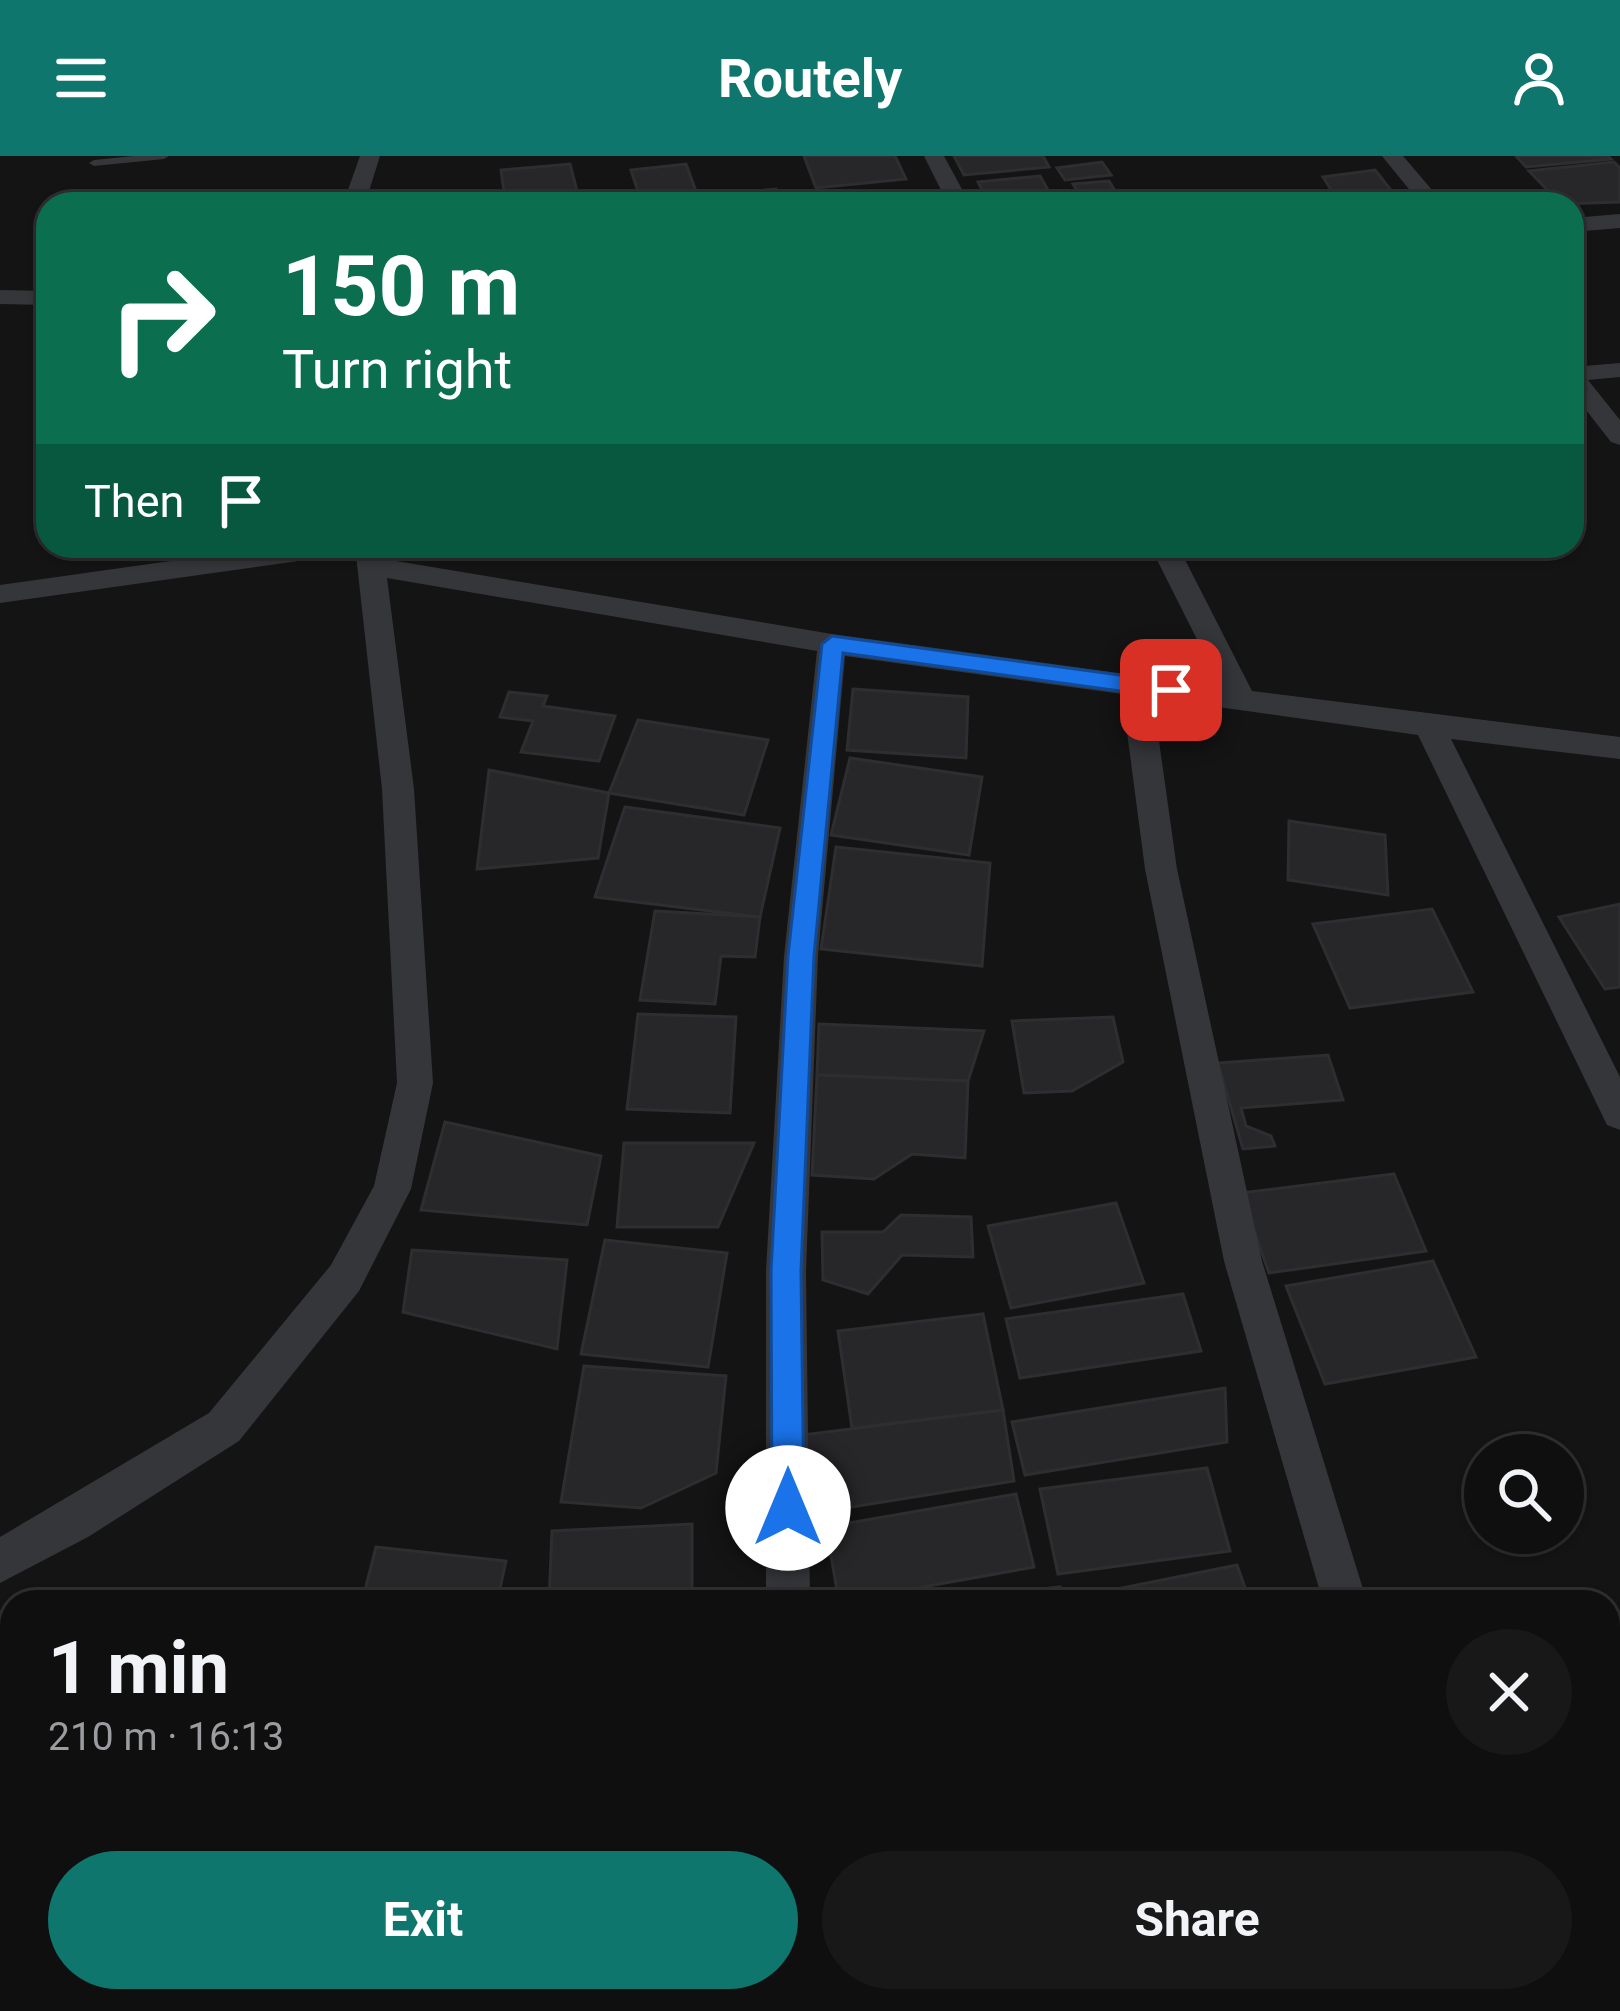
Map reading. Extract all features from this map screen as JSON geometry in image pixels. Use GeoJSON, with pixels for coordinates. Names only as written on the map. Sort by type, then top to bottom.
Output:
{"type":"FeatureCollection","features":[{"type":"Feature","properties":{"kind":"street"},"geometry":{"type":"LineString","coordinates":[[358,192],[370,156]]}},
{"type":"Feature","properties":{"kind":"street"},"geometry":{"type":"LineString","coordinates":[[934,156],[953,192]]}},
{"type":"Feature","properties":{"kind":"street"},"geometry":{"type":"LineString","coordinates":[[1392,156],[1423,192]]}},
{"type":"Feature","properties":{"kind":"street"},"geometry":{"type":"LineString","coordinates":[[1584,224],[1620,221]]}},
{"type":"Feature","properties":{"kind":"street"},"geometry":{"type":"LineString","coordinates":[[0,297],[36,298]]}},
{"type":"Feature","properties":{"kind":"street"},"geometry":{"type":"LineString","coordinates":[[1584,374],[1620,370]]}},
{"type":"Feature","properties":{"kind":"street"},"geometry":{"type":"LineString","coordinates":[[1584,390],[1620,437]]}},
{"type":"Feature","properties":{"kind":"street"},"geometry":{"type":"LineString","coordinates":[[0,594],[309,558]]}},
{"type":"Feature","properties":{"kind":"street"},"geometry":{"type":"LineString","coordinates":[[0,1561],[73,1522],[224,1427],[345,1278],[392,1189],[416,1083],[398,789],[361,558]]}},
{"type":"Feature","properties":{"kind":"street"},"geometry":{"type":"LineString","coordinates":[[391,558],[832,644],[1620,748]]}},
{"type":"Feature","properties":{"kind":"street"},"geometry":{"type":"LineString","coordinates":[[1170,558],[1241,700]]}},
{"type":"Feature","properties":{"kind":"street"},"geometry":{"type":"LineString","coordinates":[[788,1590],[787,1249],[801,956],[832,644]]}},
{"type":"Feature","properties":{"kind":"street"},"geometry":{"type":"LineString","coordinates":[[1136,685],[1161,869],[1243,1262],[1341,1590]]}},
{"type":"Feature","properties":{"kind":"street"},"geometry":{"type":"LineString","coordinates":[[1430,726],[1620,1114]]}},
{"type":"Feature","properties":{"kind":"lane"},"geometry":{"type":"LineString","coordinates":[[94,163],[164,156]]}},
{"type":"Feature","properties":{"kind":"building"},"geometry":{"type":"Polygon","coordinates":[[[804,156],[895,156],[906,179],[816,188],[804,156]]]}},
{"type":"Feature","properties":{"kind":"building"},"geometry":{"type":"Polygon","coordinates":[[[954,156],[1043,156],[1049,167],[964,175],[954,156]]]}},
{"type":"Feature","properties":{"kind":"building"},"geometry":{"type":"Polygon","coordinates":[[[1516,156],[1608,156],[1611,159],[1526,167],[1516,156]]]}},
{"type":"Feature","properties":{"kind":"building"},"geometry":{"type":"Polygon","coordinates":[[[1102,162],[1111,175],[1065,180],[1057,168],[1102,162]]]}},
{"type":"Feature","properties":{"kind":"building"},"geometry":{"type":"Polygon","coordinates":[[[1614,162],[1620,168],[1620,202],[1584,203],[1584,192],[1549,192],[1529,171],[1614,162]]]}},
{"type":"Feature","properties":{"kind":"building"},"geometry":{"type":"Polygon","coordinates":[[[570,164],[577,191],[504,192],[501,170],[570,164]]]}},
{"type":"Feature","properties":{"kind":"building"},"geometry":{"type":"Polygon","coordinates":[[[686,164],[696,192],[638,192],[631,170],[686,164]]]}},
{"type":"Feature","properties":{"kind":"building"},"geometry":{"type":"Polygon","coordinates":[[[1375,170],[1392,192],[1332,192],[1323,177],[1375,170]]]}},
{"type":"Feature","properties":{"kind":"building"},"geometry":{"type":"Polygon","coordinates":[[[1040,176],[1049,192],[983,192],[978,182],[1040,176]]]}},
{"type":"Feature","properties":{"kind":"building"},"geometry":{"type":"Polygon","coordinates":[[[1109,181],[1116,192],[1078,192],[1073,184],[1109,181]]]}},
{"type":"Feature","properties":{"kind":"building"},"geometry":{"type":"Polygon","coordinates":[[[853,689],[968,697],[966,758],[847,750],[853,689]]]}},
{"type":"Feature","properties":{"kind":"building"},"geometry":{"type":"Polygon","coordinates":[[[509,692],[547,696],[543,706],[615,716],[599,761],[521,752],[533,721],[500,717],[509,692]]]}},
{"type":"Feature","properties":{"kind":"building"},"geometry":{"type":"Polygon","coordinates":[[[638,720],[768,740],[744,815],[609,793],[638,720]]]}},
{"type":"Feature","properties":{"kind":"building"},"geometry":{"type":"Polygon","coordinates":[[[850,758],[982,777],[969,855],[831,835],[850,758]]]}},
{"type":"Feature","properties":{"kind":"building"},"geometry":{"type":"Polygon","coordinates":[[[489,770],[609,793],[598,858],[477,869],[489,770]]]}},
{"type":"Feature","properties":{"kind":"building"},"geometry":{"type":"Polygon","coordinates":[[[625,807],[780,828],[760,917],[595,897],[625,807]]]}},
{"type":"Feature","properties":{"kind":"building"},"geometry":{"type":"Polygon","coordinates":[[[1289,821],[1385,835],[1388,895],[1288,880],[1289,821]]]}},
{"type":"Feature","properties":{"kind":"building"},"geometry":{"type":"Polygon","coordinates":[[[836,847],[990,863],[982,966],[821,949],[836,847]]]}},
{"type":"Feature","properties":{"kind":"building"},"geometry":{"type":"Polygon","coordinates":[[[1620,904],[1620,987],[1605,989],[1559,917],[1620,904]]]}},
{"type":"Feature","properties":{"kind":"building"},"geometry":{"type":"Polygon","coordinates":[[[1432,909],[1473,992],[1350,1008],[1313,924],[1432,909]]]}},
{"type":"Feature","properties":{"kind":"building"},"geometry":{"type":"Polygon","coordinates":[[[655,911],[760,917],[755,957],[721,956],[715,1004],[640,1000],[655,911]]]}},
{"type":"Feature","properties":{"kind":"building"},"geometry":{"type":"Polygon","coordinates":[[[638,1014],[736,1017],[730,1113],[627,1109],[638,1014]]]}},
{"type":"Feature","properties":{"kind":"building"},"geometry":{"type":"Polygon","coordinates":[[[1113,1017],[1123,1062],[1072,1091],[1024,1093],[1012,1021],[1113,1017]]]}},
{"type":"Feature","properties":{"kind":"building"},"geometry":{"type":"Polygon","coordinates":[[[819,1024],[984,1031],[968,1081],[817,1075],[819,1024]]]}},
{"type":"Feature","properties":{"kind":"building"},"geometry":{"type":"Polygon","coordinates":[[[1328,1055],[1343,1100],[1241,1108],[1246,1126],[1271,1136],[1275,1146],[1243,1149],[1218,1063],[1328,1055]]]}},
{"type":"Feature","properties":{"kind":"building"},"geometry":{"type":"Polygon","coordinates":[[[817,1075],[968,1081],[965,1158],[912,1154],[874,1179],[812,1175],[817,1075]]]}},
{"type":"Feature","properties":{"kind":"building"},"geometry":{"type":"Polygon","coordinates":[[[445,1122],[601,1156],[587,1225],[421,1210],[445,1122]]]}},
{"type":"Feature","properties":{"kind":"building"},"geometry":{"type":"Polygon","coordinates":[[[624,1143],[754,1143],[718,1227],[617,1227],[624,1143]]]}},
{"type":"Feature","properties":{"kind":"building"},"geometry":{"type":"Polygon","coordinates":[[[1394,1174],[1426,1251],[1269,1273],[1241,1193],[1394,1174]]]}},
{"type":"Feature","properties":{"kind":"building"},"geometry":{"type":"Polygon","coordinates":[[[1116,1203],[1144,1283],[1011,1308],[988,1226],[1116,1203]]]}},
{"type":"Feature","properties":{"kind":"building"},"geometry":{"type":"Polygon","coordinates":[[[901,1215],[971,1217],[973,1257],[902,1255],[868,1294],[823,1280],[822,1232],[883,1232],[901,1215]]]}},
{"type":"Feature","properties":{"kind":"building"},"geometry":{"type":"Polygon","coordinates":[[[605,1240],[727,1253],[708,1367],[581,1354],[605,1240]]]}},
{"type":"Feature","properties":{"kind":"building"},"geometry":{"type":"Polygon","coordinates":[[[412,1250],[567,1260],[557,1349],[403,1312],[412,1250]]]}},
{"type":"Feature","properties":{"kind":"building"},"geometry":{"type":"Polygon","coordinates":[[[1433,1261],[1476,1357],[1325,1384],[1286,1286],[1433,1261]]]}},
{"type":"Feature","properties":{"kind":"building"},"geometry":{"type":"Polygon","coordinates":[[[1183,1294],[1201,1351],[1020,1378],[1006,1319],[1183,1294]]]}},
{"type":"Feature","properties":{"kind":"building"},"geometry":{"type":"Polygon","coordinates":[[[983,1314],[1003,1410],[852,1428],[838,1331],[983,1314]]]}},
{"type":"Feature","properties":{"kind":"building"},"geometry":{"type":"Polygon","coordinates":[[[584,1366],[726,1376],[716,1473],[641,1508],[561,1502],[584,1366]]]}},
{"type":"Feature","properties":{"kind":"building"},"geometry":{"type":"Polygon","coordinates":[[[1225,1388],[1227,1442],[1025,1475],[1012,1422],[1225,1388]]]}},
{"type":"Feature","properties":{"kind":"building"},"geometry":{"type":"Polygon","coordinates":[[[1003,1410],[1014,1481],[814,1513],[802,1435],[1003,1410]]]}},
{"type":"Feature","properties":{"kind":"building"},"geometry":{"type":"Polygon","coordinates":[[[1207,1468],[1230,1551],[1058,1574],[1040,1489],[1207,1468]]]}},
{"type":"Feature","properties":{"kind":"building"},"geometry":{"type":"Polygon","coordinates":[[[1016,1494],[1034,1567],[906,1590],[837,1590],[826,1527],[1016,1494]]]}},
{"type":"Feature","properties":{"kind":"building"},"geometry":{"type":"Polygon","coordinates":[[[692,1524],[692,1590],[550,1590],[552,1531],[692,1524]]]}},
{"type":"Feature","properties":{"kind":"building"},"geometry":{"type":"Polygon","coordinates":[[[376,1547],[506,1561],[500,1590],[365,1590],[376,1547]]]}},
{"type":"Feature","properties":{"kind":"building"},"geometry":{"type":"Polygon","coordinates":[[[1237,1565],[1246,1590],[1112,1590],[1237,1565]]]}},
{"type":"Feature","properties":{"kind":"route"},"geometry":{"type":"LineString","coordinates":[[788,1508],[786,1271],[801,956],[832,644],[1171,690]]}}]}
